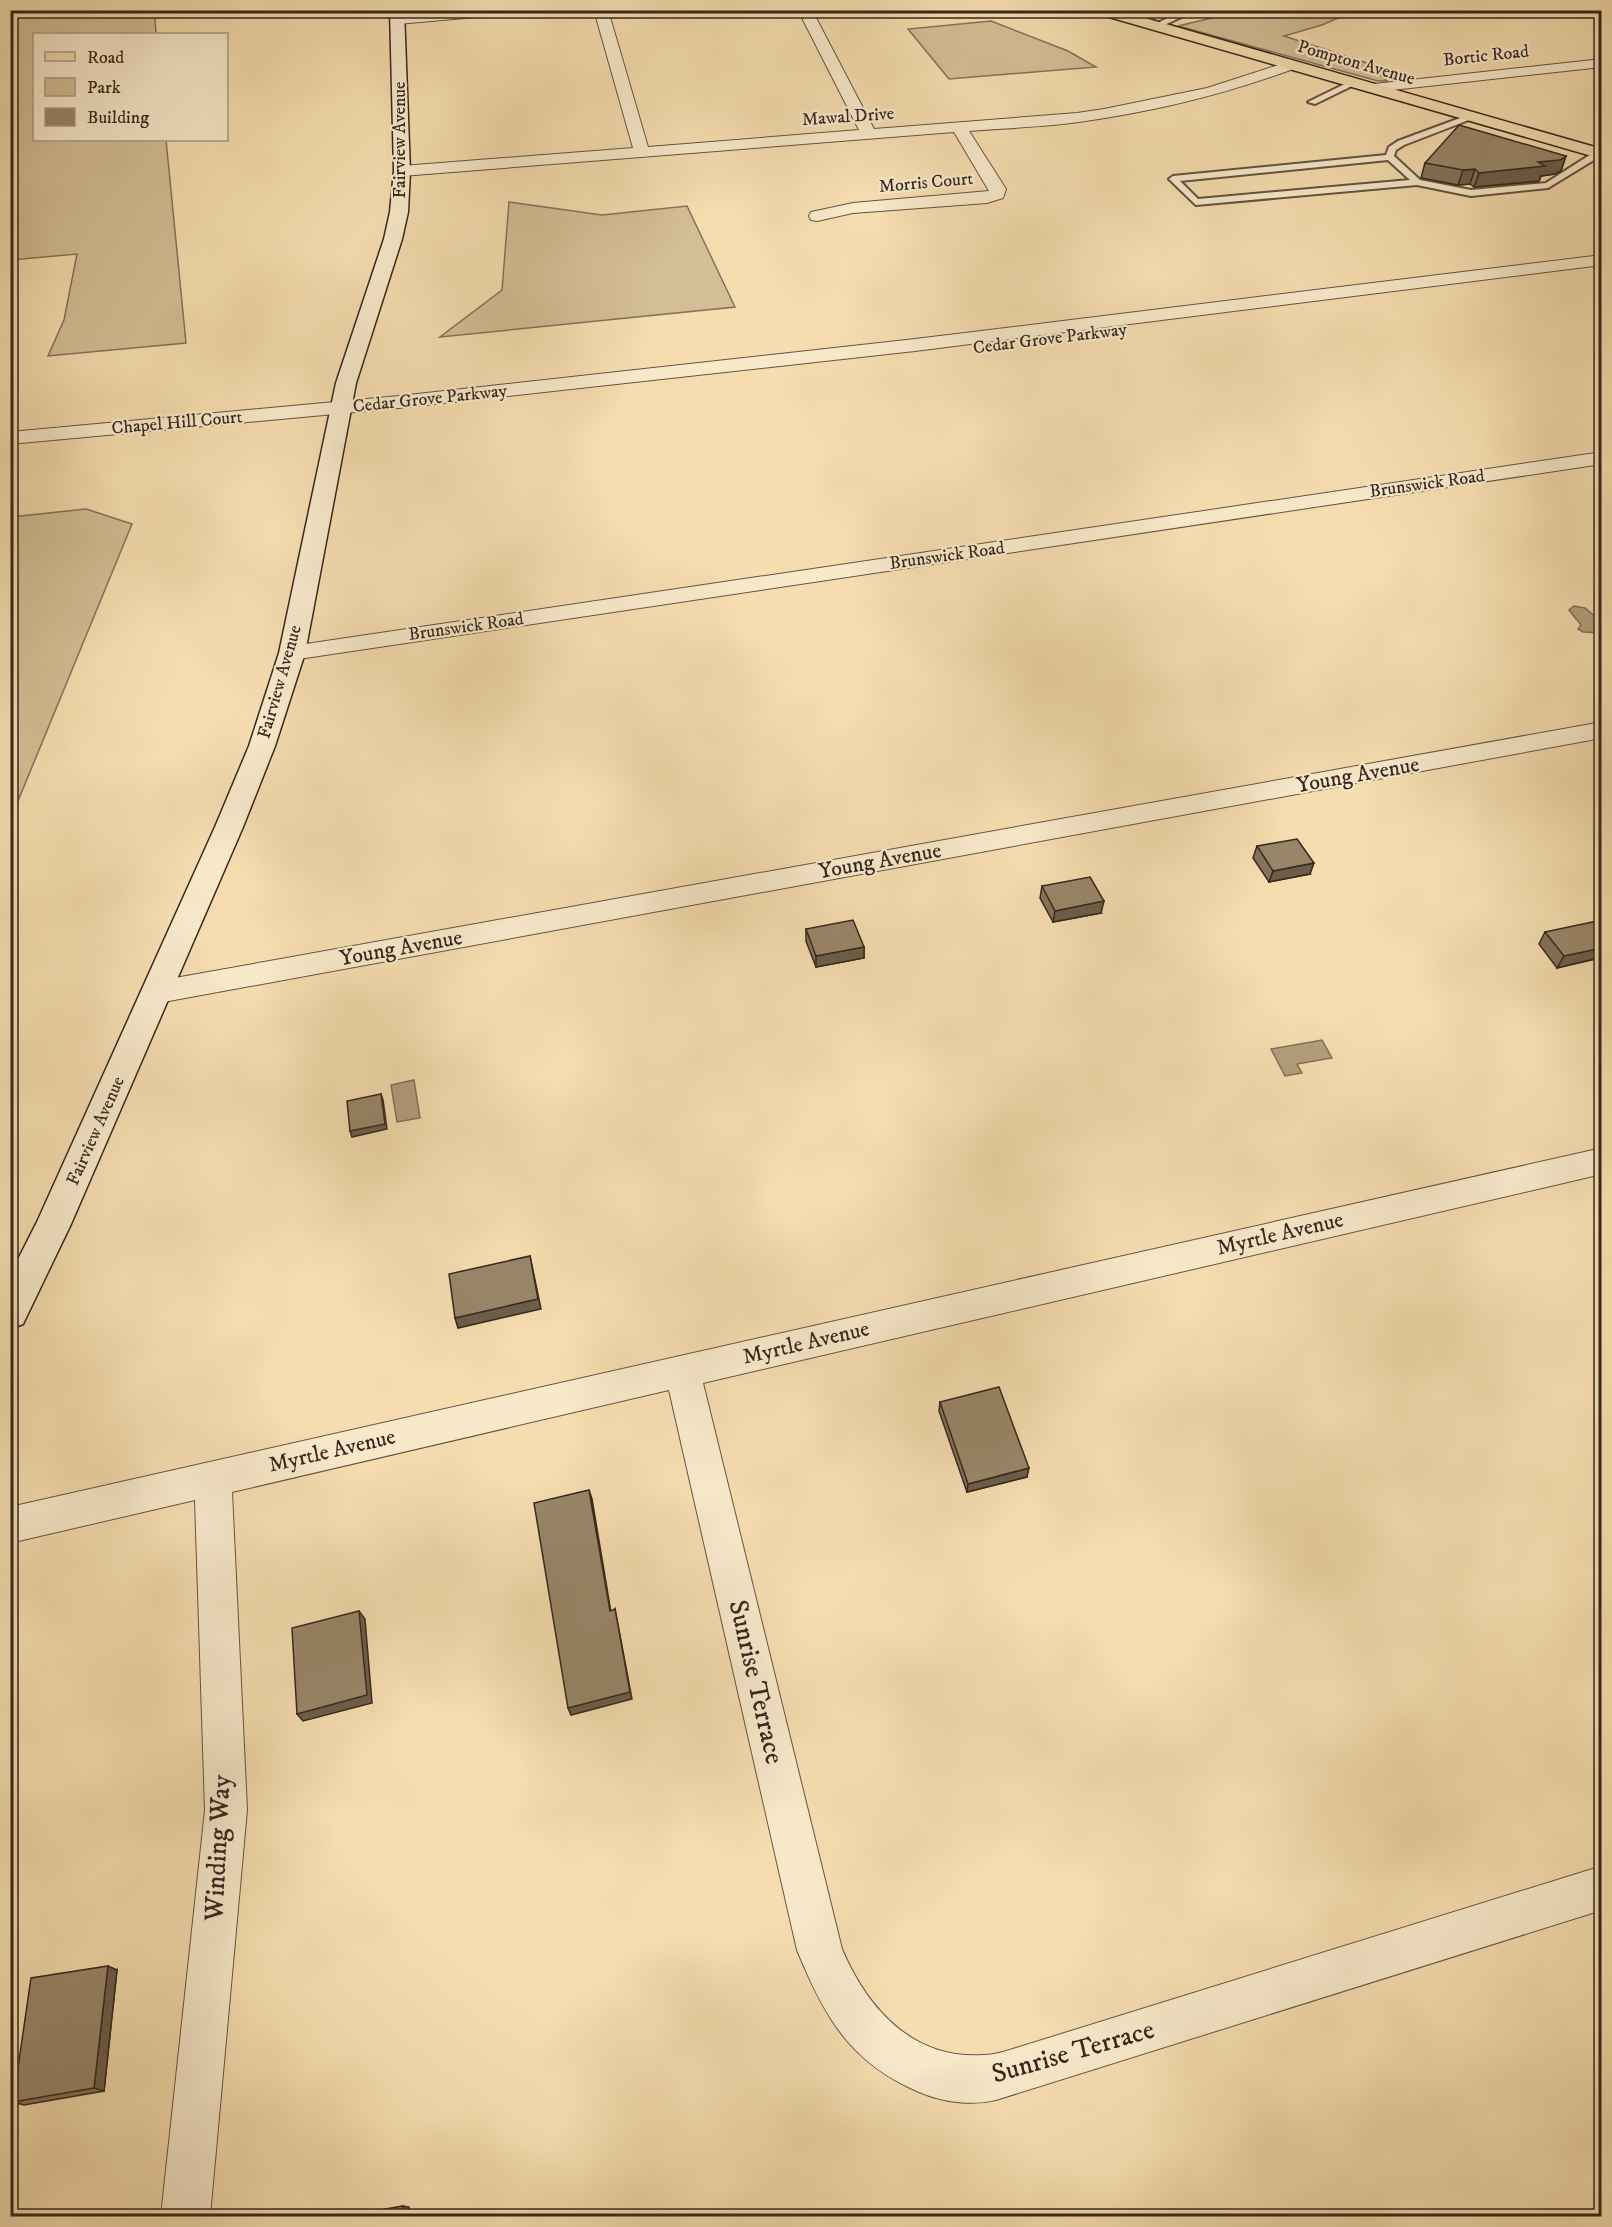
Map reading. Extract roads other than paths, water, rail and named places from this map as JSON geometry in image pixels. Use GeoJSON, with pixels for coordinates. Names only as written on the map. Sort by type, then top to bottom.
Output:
{"type":"FeatureCollection","features":[{"type":"Feature","properties":{"kind":"main road","name":"Pompton Avenue"},"geometry":{"type":"LineString","coordinates":[[1106,11],[1600,153]]}},
{"type":"Feature","properties":{"kind":"main road","name":"Fairview Avenue"},"geometry":{"type":"LineString","coordinates":[[10,1313],[54,1224],[158,992],[262,746],[292,653],[343,408],[346,383],[393,239],[399,212],[402,171],[398,15]]}},
{"type":"Feature","properties":{"kind":"street"},"geometry":{"type":"LineString","coordinates":[[398,15],[511,10]]}},
{"type":"Feature","properties":{"kind":"street"},"geometry":{"type":"LineString","coordinates":[[601,10],[642,153]]}},
{"type":"Feature","properties":{"kind":"street"},"geometry":{"type":"LineString","coordinates":[[805,10],[869,135]]}},
{"type":"Feature","properties":{"kind":"street"},"geometry":{"type":"LineString","coordinates":[[1591,10],[1602,17]]}},
{"type":"Feature","properties":{"kind":"street","name":"Bortic Road"},"geometry":{"type":"LineString","coordinates":[[1374,88],[1602,63]]}},
{"type":"Feature","properties":{"kind":"street","name":"Mawal Drive"},"geometry":{"type":"LineString","coordinates":[[402,171],[960,129],[1077,118],[1149,106],[1232,86],[1291,65]]}},
{"type":"Feature","properties":{"kind":"street","name":"Morris Court"},"geometry":{"type":"LineString","coordinates":[[817,216],[854,208],[987,198],[997,194],[998,189],[960,129]]}},
{"type":"Feature","properties":{"kind":"street","name":"Cedar Grove Parkway"},"geometry":{"type":"LineString","coordinates":[[1410,289],[1602,260]]}},
{"type":"Feature","properties":{"kind":"street","name":"Cedar Grove Parkway"},"geometry":{"type":"LineString","coordinates":[[343,408],[401,414],[649,380],[917,350],[1410,289],[1602,269]]}},
{"type":"Feature","properties":{"kind":"street","name":"Chapel Hill Court"},"geometry":{"type":"LineString","coordinates":[[10,438],[343,408]]}},
{"type":"Feature","properties":{"kind":"street","name":"Brunswick Road"},"geometry":{"type":"LineString","coordinates":[[292,653],[1602,458]]}},
{"type":"Feature","properties":{"kind":"street","name":"Young Avenue"},"geometry":{"type":"LineString","coordinates":[[158,992],[1602,730]]}},
{"type":"Feature","properties":{"kind":"street","name":"Myrtle Avenue"},"geometry":{"type":"LineString","coordinates":[[10,1525],[1602,1161]]}},
{"type":"Feature","properties":{"kind":"street","name":"Sunrise Terrace"},"geometry":{"type":"LineString","coordinates":[[682,1371],[820,1950],[830,1979],[846,2007],[865,2031],[888,2050],[918,2068],[951,2078],[984,2079],[1016,2072],[1602,1888]]}},
{"type":"Feature","properties":{"kind":"street","name":"Winding Way"},"geometry":{"type":"LineString","coordinates":[[185,2217],[226,1810],[213,1479]]}},
{"type":"Feature","properties":{"kind":"lane"},"geometry":{"type":"LineString","coordinates":[[1155,26],[1190,11]]}},
{"type":"Feature","properties":{"kind":"lane"},"geometry":{"type":"LineString","coordinates":[[1312,102],[1354,83]]}},
{"type":"Feature","properties":{"kind":"lane"},"geometry":{"type":"LineString","coordinates":[[1390,157],[1392,149],[1401,143],[1471,116]]}},
{"type":"Feature","properties":{"kind":"lane"},"geometry":{"type":"LineString","coordinates":[[1417,182],[1390,157],[1173,179],[1196,202],[1417,182],[1471,193],[1548,185],[1600,153]]}}]}
